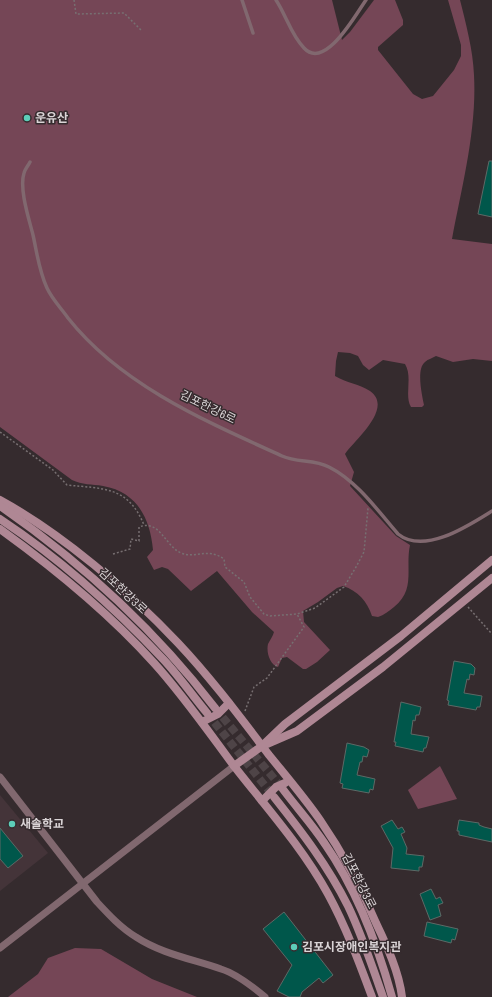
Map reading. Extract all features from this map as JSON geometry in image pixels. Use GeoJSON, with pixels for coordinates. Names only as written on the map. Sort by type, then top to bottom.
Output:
{"type":"FeatureCollection","features":[{"type":"Feature","properties":{"kind":"street"},"geometry":{"type":"LineString","coordinates":[[0,500],[25,514],[53,533],[144,610],[178,643],[229,703],[320,820],[363,892],[384,941],[402,997]]}},
{"type":"Feature","properties":{"kind":"street","name":"김포한강3로"},"geometry":{"type":"LineString","coordinates":[[0,506],[56,547],[138,621],[172,655],[216,708]]}},
{"type":"Feature","properties":{"kind":"street","name":"김포한강3로"},"geometry":{"type":"LineString","coordinates":[[0,519],[49,554],[130,626],[163,660],[207,713]]}},
{"type":"Feature","properties":{"kind":"street"},"geometry":{"type":"LineString","coordinates":[[0,529],[49,566],[122,631],[154,662],[202,722],[234,766],[302,852],[327,892],[343,923],[372,997]]}},
{"type":"Feature","properties":{"kind":"street"},"geometry":{"type":"LineString","coordinates":[[0,948],[234,766],[262,746],[285,724],[400,636],[492,560]]}},
{"type":"Feature","properties":{"kind":"street"},"geometry":{"type":"LineString","coordinates":[[262,746],[297,731],[394,659],[492,578]]}},
{"type":"Feature","properties":{"kind":"street"},"geometry":{"type":"LineString","coordinates":[[202,722],[218,714],[229,703]]}},
{"type":"Feature","properties":{"kind":"street"},"geometry":{"type":"LineString","coordinates":[[0,776],[114,921],[135,937],[179,957],[223,969],[250,984],[265,997]]}},
{"type":"Feature","properties":{"kind":"street"},"geometry":{"type":"LineString","coordinates":[[262,801],[276,788],[289,781]]}},
{"type":"Feature","properties":{"kind":"street","name":"김포한강3로"},"geometry":{"type":"LineString","coordinates":[[282,788],[311,824],[344,876],[369,928],[383,964],[392,997]]}},
{"type":"Feature","properties":{"kind":"street","name":"김포한강3로"},"geometry":{"type":"LineString","coordinates":[[274,797],[303,833],[329,872],[347,905],[383,997]]}},
{"type":"Feature","properties":{"kind":"lane"},"geometry":{"type":"LineString","coordinates":[[242,0],[253,33]]}},
{"type":"Feature","properties":{"kind":"lane"},"geometry":{"type":"LineString","coordinates":[[276,0],[303,48],[312,54],[318,54],[324,52],[336,42],[366,0]]}},
{"type":"Feature","properties":{"kind":"lane","name":"김포한강6로"},"geometry":{"type":"LineString","coordinates":[[30,162],[24,173],[23,185],[42,275],[47,289],[56,303],[86,339],[135,379],[167,400],[284,457],[292,460],[312,461],[329,467],[344,477],[368,500],[398,534],[411,542],[427,541],[457,532],[492,511]]}},
{"type":"Feature","properties":{"kind":"path"},"geometry":{"type":"LineString","coordinates":[[74,0],[76,14],[124,13],[142,31]]}},
{"type":"Feature","properties":{"kind":"path"},"geometry":{"type":"LineString","coordinates":[[0,432],[53,470],[68,485],[102,488],[122,496],[137,510],[144,526]]}},
{"type":"Feature","properties":{"kind":"path"},"geometry":{"type":"LineString","coordinates":[[113,554],[130,549],[131,539],[139,541],[139,527],[154,526],[181,553],[193,554],[206,552],[219,555],[224,559],[225,567],[244,582],[250,597],[264,614],[270,616],[297,614],[315,608],[344,587],[364,552],[368,500]]}},
{"type":"Feature","properties":{"kind":"path"},"geometry":{"type":"LineString","coordinates":[[463,601],[492,634]]}},
{"type":"Feature","properties":{"kind":"path"},"geometry":{"type":"LineString","coordinates":[[245,712],[254,687],[267,678],[304,627],[297,614]]}},
{"type":"Feature","properties":{"kind":"shaded area"},"geometry":{"type":"Polygon","coordinates":[[[0,0],[332,0],[342,40],[350,32],[374,0],[395,0],[403,20],[403,25],[378,47],[378,50],[413,94],[422,99],[433,96],[454,70],[461,56],[461,45],[448,0],[460,0],[472,56],[474,95],[468,157],[452,239],[492,244],[492,361],[473,359],[453,362],[436,356],[428,360],[422,365],[420,376],[424,405],[422,407],[411,407],[408,397],[408,375],[405,364],[383,360],[369,370],[363,365],[358,356],[350,353],[338,352],[335,376],[370,391],[376,398],[378,406],[370,424],[345,454],[354,472],[350,486],[396,536],[410,545],[408,578],[405,593],[401,600],[394,607],[378,617],[372,616],[365,601],[361,597],[343,586],[337,588],[303,611],[304,622],[330,650],[317,662],[306,669],[303,669],[287,657],[282,658],[278,667],[273,664],[268,654],[268,644],[274,632],[252,612],[217,571],[191,591],[168,569],[162,567],[154,570],[147,557],[153,550],[149,527],[140,508],[133,500],[115,489],[80,483],[72,480],[0,427],[0,0]]]}},
{"type":"Feature","properties":{"kind":"shaded area"},"geometry":{"type":"Polygon","coordinates":[[[440,766],[457,799],[418,809],[408,790],[440,766]]]}},
{"type":"Feature","properties":{"kind":"shaded area","name":"새솔학교"},"geometry":{"type":"Polygon","coordinates":[[[0,795],[48,853],[0,891],[0,795]]]}},
{"type":"Feature","properties":{"kind":"shaded area"},"geometry":{"type":"Polygon","coordinates":[[[75,948],[101,949],[152,979],[197,997],[8,997],[38,974],[48,958],[75,948]]]}},
{"type":"Feature","properties":{"kind":"building"},"geometry":{"type":"Polygon","coordinates":[[[489,161],[492,161],[492,217],[478,214],[489,161]]]}},
{"type":"Feature","properties":{"kind":"building"},"geometry":{"type":"Polygon","coordinates":[[[454,661],[471,664],[475,668],[474,675],[470,674],[469,680],[467,679],[464,693],[482,696],[480,707],[477,707],[476,710],[448,705],[449,701],[447,700],[454,661]]]}},
{"type":"Feature","properties":{"kind":"building"},"geometry":{"type":"Polygon","coordinates":[[[401,702],[421,707],[419,715],[416,715],[415,721],[413,720],[411,734],[429,737],[426,748],[424,748],[423,752],[395,746],[396,742],[394,742],[401,702]]]}},
{"type":"Feature","properties":{"kind":"building"},"geometry":{"type":"Polygon","coordinates":[[[347,743],[364,747],[369,750],[367,757],[363,756],[362,762],[360,762],[357,775],[375,779],[373,790],[370,789],[369,793],[342,788],[343,784],[340,783],[347,743]]]}},
{"type":"Feature","properties":{"kind":"building"},"geometry":{"type":"Polygon","coordinates":[[[392,820],[398,829],[402,827],[405,832],[401,834],[407,848],[406,854],[424,856],[422,867],[419,867],[419,871],[391,868],[393,848],[381,826],[392,820]]]}},
{"type":"Feature","properties":{"kind":"building"},"geometry":{"type":"Polygon","coordinates":[[[459,820],[479,823],[479,825],[492,829],[492,842],[459,835],[459,831],[457,831],[459,820]]]}},
{"type":"Feature","properties":{"kind":"building"},"geometry":{"type":"Polygon","coordinates":[[[0,828],[23,856],[8,868],[0,859],[0,828]]]}},
{"type":"Feature","properties":{"kind":"building"},"geometry":{"type":"Polygon","coordinates":[[[431,889],[436,899],[440,897],[443,903],[438,905],[441,916],[430,920],[420,894],[431,889]]]}},
{"type":"Feature","properties":{"kind":"building","name":"김포시장애인복지관"},"geometry":{"type":"Polygon","coordinates":[[[284,912],[333,975],[323,983],[319,978],[302,992],[300,997],[289,997],[277,991],[292,965],[263,929],[284,912]]]}},
{"type":"Feature","properties":{"kind":"building"},"geometry":{"type":"Polygon","coordinates":[[[427,922],[458,929],[455,940],[452,939],[451,943],[424,936],[427,922]]]}},
{"type":"Feature","properties":{"kind":"tunnel"},"geometry":{"type":"LineString","coordinates":[[215,708],[282,788]]}},
{"type":"Feature","properties":{"kind":"tunnel"},"geometry":{"type":"LineString","coordinates":[[207,713],[274,797]]}},
{"type":"Feature","properties":{"kind":"place","name":"운유산"},"geometry":{"type":"Point","coordinates":[27,118]}},
{"type":"Feature","properties":{"kind":"place","name":"새솔학교"},"geometry":{"type":"Point","coordinates":[12,824]}},
{"type":"Feature","properties":{"kind":"place","name":"김포시장애인복지관"},"geometry":{"type":"Point","coordinates":[294,947]}}]}
